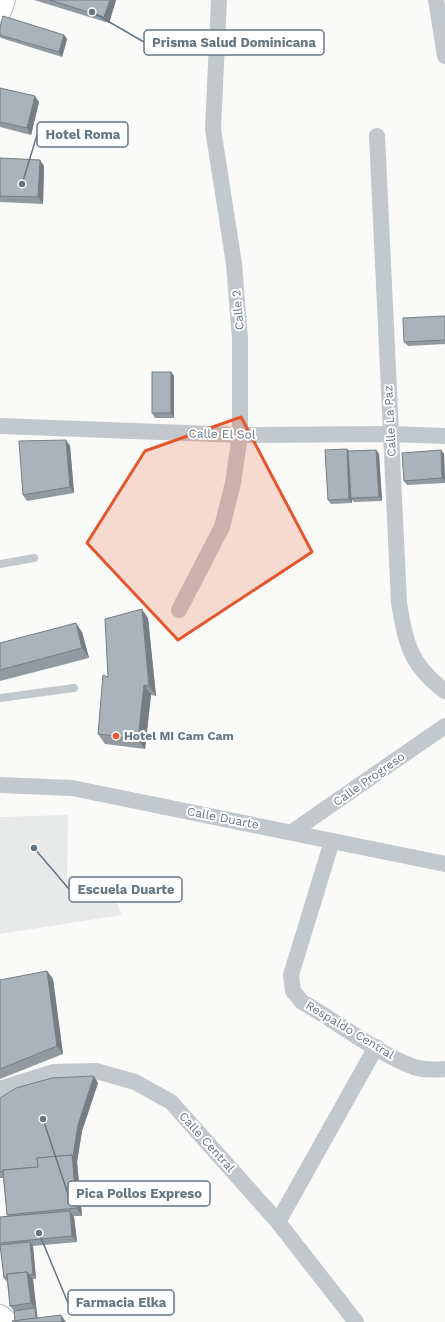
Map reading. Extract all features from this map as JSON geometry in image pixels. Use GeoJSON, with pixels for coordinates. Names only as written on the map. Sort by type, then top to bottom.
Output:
{"type":"FeatureCollection","features":[{"type":"Feature","properties":{"kind":"main road"},"geometry":{"type":"LineString","coordinates":[[0,11],[4,0]]}},
{"type":"Feature","properties":{"kind":"main road"},"geometry":{"type":"LineString","coordinates":[[0,1316],[7,1322]]}},
{"type":"Feature","properties":{"kind":"street","name":"Calle 2"},"geometry":{"type":"LineString","coordinates":[[179,610],[222,527],[233,483],[240,435],[240,339],[234,272],[213,129],[219,0]]}},
{"type":"Feature","properties":{"kind":"street"},"geometry":{"type":"LineString","coordinates":[[436,0],[445,56]]}},
{"type":"Feature","properties":{"kind":"street","name":"Calle La Paz"},"geometry":{"type":"LineString","coordinates":[[377,136],[399,603],[403,629],[410,651],[420,668],[445,691]]}},
{"type":"Feature","properties":{"kind":"street","name":"Calle El Sol"},"geometry":{"type":"LineString","coordinates":[[0,426],[240,435],[390,434],[445,436]]}},
{"type":"Feature","properties":{"kind":"street","name":"Calle Progreso"},"geometry":{"type":"LineString","coordinates":[[292,832],[445,726]]}},
{"type":"Feature","properties":{"kind":"street","name":"Calle Duarte"},"geometry":{"type":"LineString","coordinates":[[0,785],[72,788],[445,864]]}},
{"type":"Feature","properties":{"kind":"street","name":"Respaldo Central"},"geometry":{"type":"LineString","coordinates":[[332,841],[294,962],[291,975],[293,991],[302,1002],[376,1047],[415,1067],[431,1070],[445,1069]]}},
{"type":"Feature","properties":{"kind":"street"},"geometry":{"type":"LineString","coordinates":[[278,1222],[376,1047]]}},
{"type":"Feature","properties":{"kind":"street","name":"Calle Central"},"geometry":{"type":"LineString","coordinates":[[0,1089],[53,1072],[96,1071],[135,1082],[171,1102],[278,1222],[356,1322]]}},
{"type":"Feature","properties":{"kind":"lane"},"geometry":{"type":"LineString","coordinates":[[0,564],[34,558]]}},
{"type":"Feature","properties":{"kind":"lane"},"geometry":{"type":"LineString","coordinates":[[0,698],[74,688]]}},
{"type":"Feature","properties":{"kind":"highlighted area"},"geometry":{"type":"Polygon","coordinates":[[[241,417],[312,552],[178,640],[87,543],[145,451],[241,417]]]}},
{"type":"Feature","properties":{"kind":"shaded area"},"geometry":{"type":"Polygon","coordinates":[[[68,815],[67,885],[108,879],[122,915],[0,934],[0,817],[68,815]]]}},
{"type":"Feature","properties":{"kind":"building"},"geometry":{"type":"Polygon","coordinates":[[[50,0],[110,0],[104,17],[50,0]]]}},
{"type":"Feature","properties":{"kind":"building"},"geometry":{"type":"Polygon","coordinates":[[[3,16],[64,35],[59,52],[0,35],[0,27],[3,16]]]}},
{"type":"Feature","properties":{"kind":"building"},"geometry":{"type":"Polygon","coordinates":[[[0,88],[35,96],[27,128],[0,122],[0,88]]]}},
{"type":"Feature","properties":{"kind":"building"},"geometry":{"type":"Polygon","coordinates":[[[0,158],[40,160],[38,197],[0,196],[0,158]]]}},
{"type":"Feature","properties":{"kind":"building"},"geometry":{"type":"Polygon","coordinates":[[[445,316],[445,340],[404,342],[403,318],[445,316]]]}},
{"type":"Feature","properties":{"kind":"building"},"geometry":{"type":"Polygon","coordinates":[[[152,372],[171,372],[171,413],[152,413],[152,372]]]}},
{"type":"Feature","properties":{"kind":"building"},"geometry":{"type":"Polygon","coordinates":[[[66,440],[70,487],[23,495],[19,441],[66,440]]]}},
{"type":"Feature","properties":{"kind":"building"},"geometry":{"type":"Polygon","coordinates":[[[347,449],[349,499],[328,500],[325,450],[347,449]]]}},
{"type":"Feature","properties":{"kind":"building"},"geometry":{"type":"Polygon","coordinates":[[[376,450],[379,497],[351,498],[348,451],[376,450]]]}},
{"type":"Feature","properties":{"kind":"building"},"geometry":{"type":"Polygon","coordinates":[[[441,450],[442,478],[404,481],[402,453],[441,450]]]}},
{"type":"Feature","properties":{"kind":"building"},"geometry":{"type":"Polygon","coordinates":[[[142,609],[149,686],[144,685],[138,739],[98,734],[103,675],[108,677],[105,619],[142,609]]]}},
{"type":"Feature","properties":{"kind":"building"},"geometry":{"type":"Polygon","coordinates":[[[76,623],[82,648],[0,670],[0,643],[76,623]]]}},
{"type":"Feature","properties":{"kind":"building"},"geometry":{"type":"Polygon","coordinates":[[[47,971],[57,1046],[0,1069],[0,980],[47,971]]]}},
{"type":"Feature","properties":{"kind":"building"},"geometry":{"type":"Polygon","coordinates":[[[94,1076],[78,1125],[73,1156],[37,1158],[38,1167],[3,1170],[0,1172],[0,1098],[16,1088],[52,1078],[94,1076]]]}},
{"type":"Feature","properties":{"kind":"building"},"geometry":{"type":"Polygon","coordinates":[[[72,1155],[77,1208],[7,1215],[3,1170],[38,1167],[37,1158],[72,1155]]]}},
{"type":"Feature","properties":{"kind":"building"},"geometry":{"type":"Polygon","coordinates":[[[70,1211],[72,1236],[0,1243],[0,1217],[70,1211]]]}},
{"type":"Feature","properties":{"kind":"building"},"geometry":{"type":"Polygon","coordinates":[[[30,1242],[33,1274],[30,1275],[27,1272],[7,1274],[7,1277],[4,1278],[0,1245],[30,1242]]]}},
{"type":"Feature","properties":{"kind":"building"},"geometry":{"type":"Polygon","coordinates":[[[27,1272],[31,1303],[10,1306],[7,1274],[27,1272]]]}},
{"type":"Feature","properties":{"kind":"building"},"geometry":{"type":"Polygon","coordinates":[[[35,1308],[36,1318],[15,1321],[14,1311],[35,1308]]]}},
{"type":"Feature","properties":{"kind":"building"},"geometry":{"type":"Polygon","coordinates":[[[61,1315],[62,1322],[12,1321],[61,1315]]]}},
{"type":"Feature","properties":{"kind":"place","name":"Prisma Salud Dominicana"},"geometry":{"type":"Point","coordinates":[92,12]}},
{"type":"Feature","properties":{"kind":"place","name":"Hotel Roma"},"geometry":{"type":"Point","coordinates":[22,184]}},
{"type":"Feature","properties":{"kind":"place","name":"Hotel MI Cam Cam"},"geometry":{"type":"Point","coordinates":[116,736]}},
{"type":"Feature","properties":{"kind":"place","name":"Escuela Duarte"},"geometry":{"type":"Point","coordinates":[34,848]}},
{"type":"Feature","properties":{"kind":"place","name":"Pica Pollos Expreso"},"geometry":{"type":"Point","coordinates":[43,1119]}},
{"type":"Feature","properties":{"kind":"place","name":"Farmacia Elka"},"geometry":{"type":"Point","coordinates":[39,1233]}}]}
